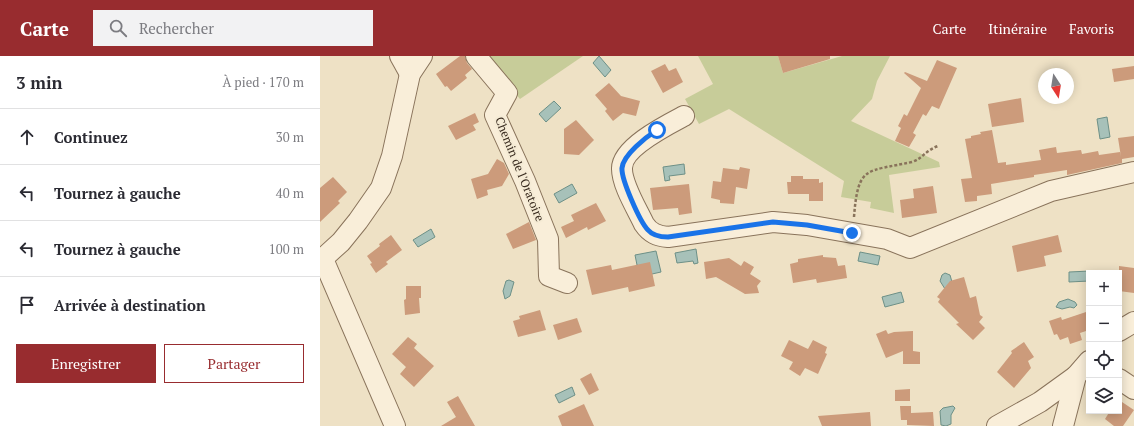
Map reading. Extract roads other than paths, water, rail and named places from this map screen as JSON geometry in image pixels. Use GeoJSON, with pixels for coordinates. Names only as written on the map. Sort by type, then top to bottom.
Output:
{"type":"FeatureCollection","features":[{"type":"Feature","properties":{"kind":"street"},"geometry":{"type":"LineString","coordinates":[[395,426],[321,260],[341,242],[381,188],[392,156],[404,61],[422,56]]}},
{"type":"Feature","properties":{"kind":"street","name":"Chemin de l'Oratoire"},"geometry":{"type":"LineString","coordinates":[[476,56],[507,93],[495,115],[525,181],[548,239],[549,276],[567,283]]}},
{"type":"Feature","properties":{"kind":"street"},"geometry":{"type":"LineString","coordinates":[[684,116],[645,138],[625,159],[622,167],[624,180],[644,224],[653,234],[668,237],[773,222],[807,225],[887,239],[910,248],[1051,191],[1134,172]]}},
{"type":"Feature","properties":{"kind":"street"},"geometry":{"type":"LineString","coordinates":[[1122,329],[1134,322]]}},
{"type":"Feature","properties":{"kind":"street"},"geometry":{"type":"LineString","coordinates":[[997,426],[1040,402],[1084,369]]}},
{"type":"Feature","properties":{"kind":"street"},"geometry":{"type":"LineString","coordinates":[[1063,426],[1084,369]]}},
{"type":"Feature","properties":{"kind":"street"},"geometry":{"type":"LineString","coordinates":[[1122,380],[1134,389]]}},
{"type":"Feature","properties":{"kind":"water"},"geometry":{"type":"Polygon","coordinates":[[[599,56],[611,70],[605,77],[593,63],[599,56]]]}},
{"type":"Feature","properties":{"kind":"water"},"geometry":{"type":"Polygon","coordinates":[[[554,101],[561,108],[546,122],[539,114],[554,101]]]}},
{"type":"Feature","properties":{"kind":"water"},"geometry":{"type":"Polygon","coordinates":[[[1107,117],[1110,137],[1100,139],[1097,119],[1107,117]]]}},
{"type":"Feature","properties":{"kind":"water"},"geometry":{"type":"Polygon","coordinates":[[[684,164],[685,174],[669,176],[670,180],[665,181],[663,167],[684,164]]]}},
{"type":"Feature","properties":{"kind":"water"},"geometry":{"type":"Polygon","coordinates":[[[572,184],[577,193],[559,203],[554,194],[572,184]]]}},
{"type":"Feature","properties":{"kind":"water"},"geometry":{"type":"Polygon","coordinates":[[[431,229],[435,237],[418,247],[413,240],[431,229]]]}},
{"type":"Feature","properties":{"kind":"water"},"geometry":{"type":"Polygon","coordinates":[[[696,249],[698,263],[694,264],[693,261],[677,263],[675,253],[696,249]]]}},
{"type":"Feature","properties":{"kind":"water"},"geometry":{"type":"Polygon","coordinates":[[[656,251],[661,272],[652,274],[637,265],[635,255],[656,251]]]}},
{"type":"Feature","properties":{"kind":"water"},"geometry":{"type":"Polygon","coordinates":[[[860,252],[880,256],[878,265],[858,261],[860,252]]]}},
{"type":"Feature","properties":{"kind":"water"},"geometry":{"type":"Polygon","coordinates":[[[1086,271],[1086,281],[1069,282],[1069,272],[1086,271]]]}},
{"type":"Feature","properties":{"kind":"water"},"geometry":{"type":"Polygon","coordinates":[[[945,273],[950,275],[952,282],[945,289],[940,281],[942,275],[945,273]]]}},
{"type":"Feature","properties":{"kind":"water"},"geometry":{"type":"Polygon","coordinates":[[[509,280],[514,282],[510,296],[505,299],[503,291],[506,281],[509,280]]]}},
{"type":"Feature","properties":{"kind":"water"},"geometry":{"type":"Polygon","coordinates":[[[901,292],[904,302],[885,307],[882,297],[901,292]]]}},
{"type":"Feature","properties":{"kind":"water"},"geometry":{"type":"Polygon","coordinates":[[[1068,299],[1075,302],[1077,305],[1074,308],[1070,307],[1062,309],[1056,307],[1059,302],[1068,299]]]}},
{"type":"Feature","properties":{"kind":"water"},"geometry":{"type":"Polygon","coordinates":[[[572,387],[575,395],[559,403],[555,395],[572,387]]]}},
{"type":"Feature","properties":{"kind":"water"},"geometry":{"type":"Polygon","coordinates":[[[953,406],[955,408],[951,415],[951,424],[946,426],[941,425],[940,411],[943,408],[953,406]]]}}]}
